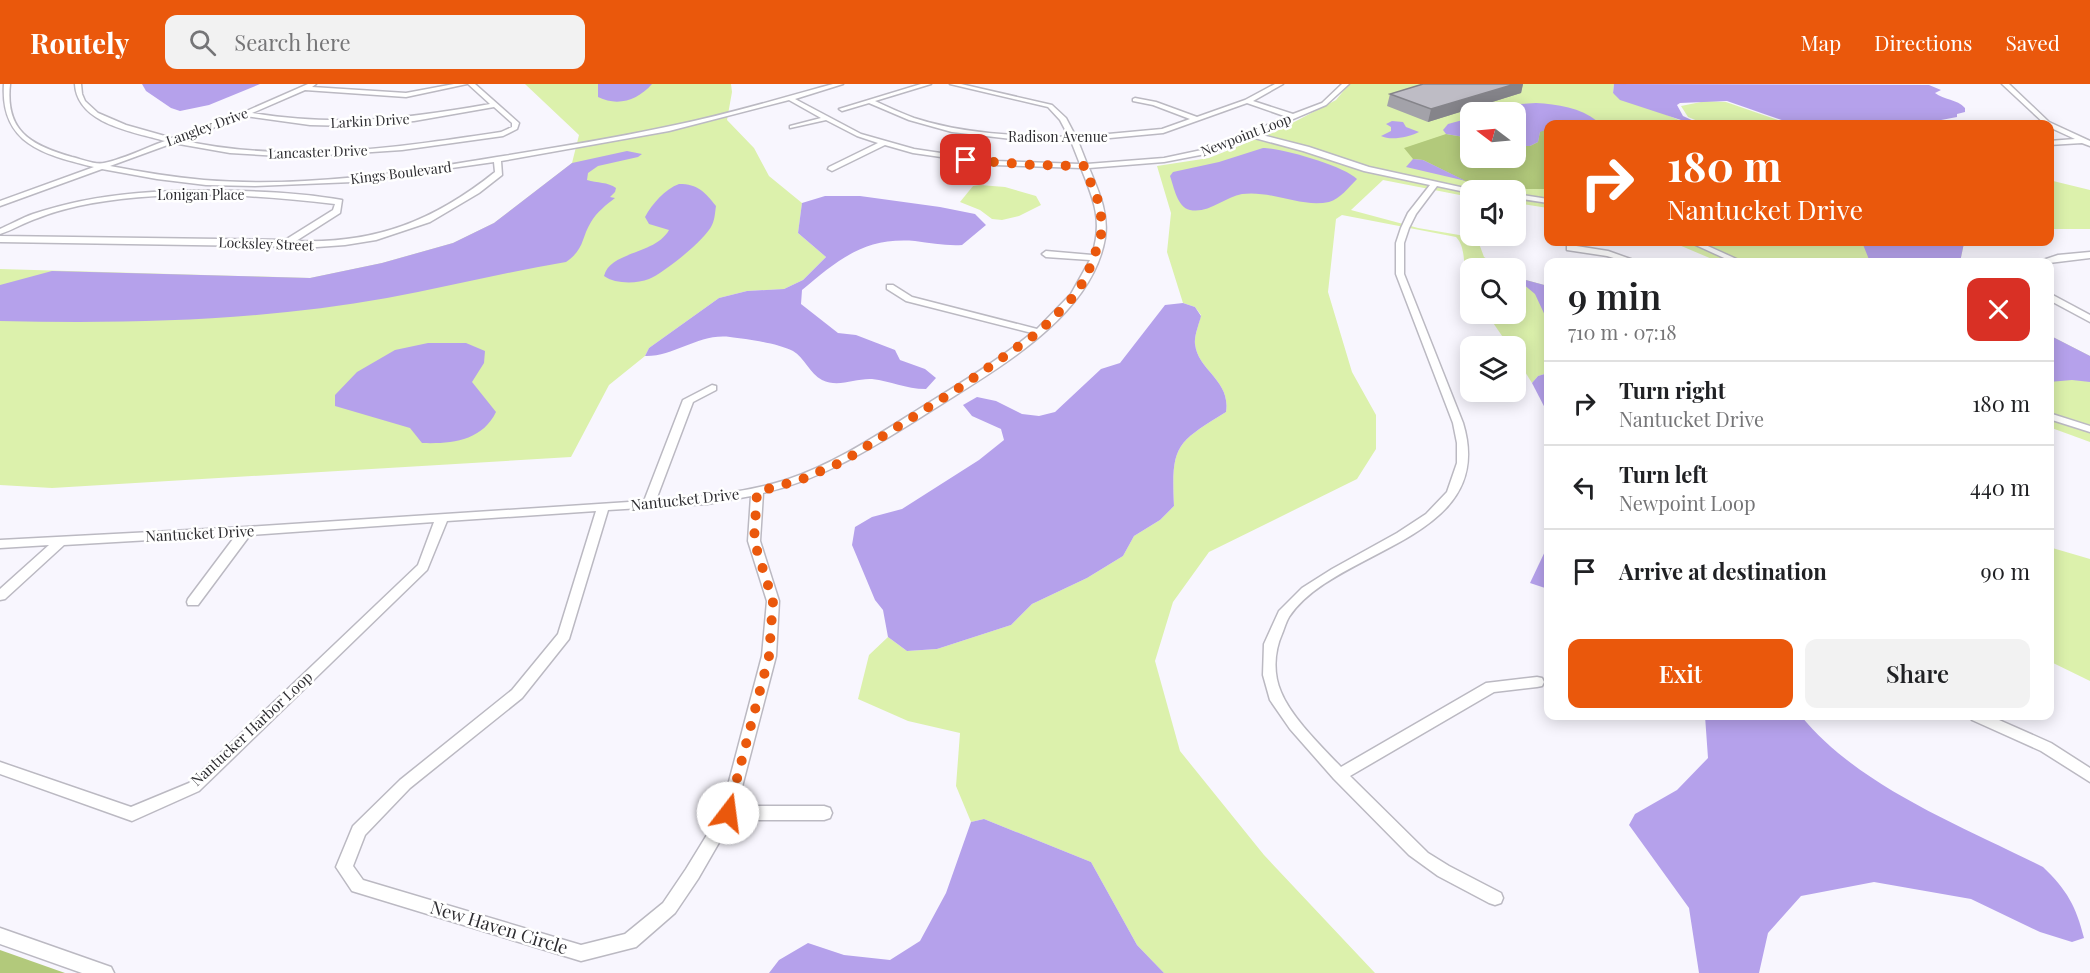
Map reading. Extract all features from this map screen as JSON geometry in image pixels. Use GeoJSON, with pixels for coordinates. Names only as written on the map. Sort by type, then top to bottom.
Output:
{"type":"FeatureCollection","features":[{"type":"Feature","properties":{"kind":"street","name":"Kings Boulevard"},"geometry":{"type":"LineString","coordinates":[[7,84],[2,109],[7,123],[17,135],[59,156],[158,178],[272,184],[357,179],[497,159],[670,129],[840,84]]}},
{"type":"Feature","properties":{"kind":"street","name":"Lancaster Drive"},"geometry":{"type":"LineString","coordinates":[[78,84],[80,99],[89,111],[112,123],[171,140],[231,151],[277,155],[395,148],[503,134],[515,128],[516,123],[471,84]]}},
{"type":"Feature","properties":{"kind":"street"},"geometry":{"type":"LineString","coordinates":[[309,86],[406,95],[464,84]]}},
{"type":"Feature","properties":{"kind":"street"},"geometry":{"type":"LineString","coordinates":[[842,109],[928,84]]}},
{"type":"Feature","properties":{"kind":"street","name":"Nantucket Drive"},"geometry":{"type":"LineString","coordinates":[[0,544],[246,531],[707,501],[757,492],[800,480],[842,462],[962,386],[1039,332],[1070,301],[1095,258],[1101,237],[1101,208],[1074,140],[1057,111],[1050,106],[953,84]]}},
{"type":"Feature","properties":{"kind":"street","name":"Radison Avenue"},"geometry":{"type":"LineString","coordinates":[[869,101],[911,119],[952,130],[1022,138],[1074,140],[1163,131],[1247,101],[1280,84]]}},
{"type":"Feature","properties":{"kind":"street","name":"Newpoint Loop"},"geometry":{"type":"LineString","coordinates":[[789,98],[859,135],[913,151],[966,160],[1084,166],[1164,160],[1193,155],[1253,135],[1324,104],[1346,84]]}},
{"type":"Feature","properties":{"kind":"street"},"geometry":{"type":"LineString","coordinates":[[2005,84],[2044,120]]}},
{"type":"Feature","properties":{"kind":"street","name":"Langley Drive"},"geometry":{"type":"LineString","coordinates":[[0,204],[244,114],[309,86]]}},
{"type":"Feature","properties":{"kind":"street"},"geometry":{"type":"LineString","coordinates":[[1135,100],[1154,103],[1197,119]]}},
{"type":"Feature","properties":{"kind":"street"},"geometry":{"type":"LineString","coordinates":[[1247,101],[1294,117]]}},
{"type":"Feature","properties":{"kind":"street","name":"Larkin Drive"},"geometry":{"type":"LineString","coordinates":[[244,114],[290,122],[333,124],[384,122],[496,105]]}},
{"type":"Feature","properties":{"kind":"street"},"geometry":{"type":"LineString","coordinates":[[792,128],[827,118]]}},
{"type":"Feature","properties":{"kind":"street"},"geometry":{"type":"LineString","coordinates":[[2054,126],[2090,144]]}},
{"type":"Feature","properties":{"kind":"street"},"geometry":{"type":"LineString","coordinates":[[1264,130],[1299,143],[1306,149]]}},
{"type":"Feature","properties":{"kind":"street"},"geometry":{"type":"LineString","coordinates":[[1253,135],[1367,169],[1460,188]]}},
{"type":"Feature","properties":{"kind":"street"},"geometry":{"type":"LineString","coordinates":[[2054,143],[2081,140]]}},
{"type":"Feature","properties":{"kind":"street"},"geometry":{"type":"LineString","coordinates":[[832,169],[883,143]]}},
{"type":"Feature","properties":{"kind":"street","name":"Locksley Street"},"geometry":{"type":"LineString","coordinates":[[0,239],[287,243],[321,246],[374,237],[421,225],[478,191],[499,173],[497,159]]}},
{"type":"Feature","properties":{"kind":"street"},"geometry":{"type":"LineString","coordinates":[[951,178],[966,160]]}},
{"type":"Feature","properties":{"kind":"street"},"geometry":{"type":"LineString","coordinates":[[1435,184],[1412,213],[1405,228],[1400,243],[1400,274],[1458,423],[1463,453],[1463,464],[1458,482],[1442,505],[1422,523],[1324,578],[1293,602],[1274,630],[1268,662],[1274,694],[1306,738],[1339,775],[1426,861],[1496,898]]}},
{"type":"Feature","properties":{"kind":"street","name":"Lonigan Place"},"geometry":{"type":"LineString","coordinates":[[0,232],[44,213],[128,195],[291,196],[339,202],[337,211],[287,243]]}},
{"type":"Feature","properties":{"kind":"street"},"geometry":{"type":"LineString","coordinates":[[1526,198],[1544,200]]}},
{"type":"Feature","properties":{"kind":"street"},"geometry":{"type":"LineString","coordinates":[[1702,246],[1730,258]]}},
{"type":"Feature","properties":{"kind":"street"},"geometry":{"type":"LineString","coordinates":[[1570,248],[1622,258]]}},
{"type":"Feature","properties":{"kind":"street"},"geometry":{"type":"LineString","coordinates":[[1046,254],[1095,258]]}},
{"type":"Feature","properties":{"kind":"street"},"geometry":{"type":"LineString","coordinates":[[2054,259],[2090,255]]}},
{"type":"Feature","properties":{"kind":"street"},"geometry":{"type":"LineString","coordinates":[[890,287],[909,299],[1039,332]]}},
{"type":"Feature","properties":{"kind":"street"},"geometry":{"type":"LineString","coordinates":[[2054,299],[2090,319]]}},
{"type":"Feature","properties":{"kind":"street"},"geometry":{"type":"LineString","coordinates":[[649,504],[688,400],[712,388]]}},
{"type":"Feature","properties":{"kind":"street"},"geometry":{"type":"LineString","coordinates":[[2054,418],[2090,429]]}},
{"type":"Feature","properties":{"kind":"street","name":"New Haven Circle"},"geometry":{"type":"LineString","coordinates":[[603,508],[564,636],[517,694],[405,784],[359,831],[344,867],[357,886],[581,953],[630,941],[669,908],[728,813],[769,656],[773,601],[754,541],[757,492]]}},
{"type":"Feature","properties":{"kind":"street","name":"Nantucker Harbor Loop"},"geometry":{"type":"LineString","coordinates":[[0,768],[132,814],[194,787],[423,567],[442,518]]}},
{"type":"Feature","properties":{"kind":"street"},"geometry":{"type":"LineString","coordinates":[[193,602],[246,531]]}},
{"type":"Feature","properties":{"kind":"street"},"geometry":{"type":"LineString","coordinates":[[0,596],[61,541]]}},
{"type":"Feature","properties":{"kind":"street"},"geometry":{"type":"LineString","coordinates":[[1339,775],[1491,687],[1537,682]]}},
{"type":"Feature","properties":{"kind":"street"},"geometry":{"type":"LineString","coordinates":[[1986,720],[2046,747],[2090,776]]}},
{"type":"Feature","properties":{"kind":"street"},"geometry":{"type":"LineString","coordinates":[[728,813],[824,813]]}},
{"type":"Feature","properties":{"kind":"street"},"geometry":{"type":"LineString","coordinates":[[0,936],[105,973]]}},
{"type":"Feature","properties":{"kind":"green space"},"geometry":{"type":"Polygon","coordinates":[[[525,84],[731,84],[732,92],[727,120],[754,148],[769,176],[802,203],[798,233],[826,257],[803,280],[784,289],[747,291],[719,298],[649,348],[645,356],[609,385],[571,457],[52,488],[0,485],[0,269],[310,278],[382,263],[453,243],[494,223],[572,163],[579,135],[525,84]]]}},
{"type":"Feature","properties":{"kind":"green space"},"geometry":{"type":"Polygon","coordinates":[[[1349,84],[1614,84],[1613,93],[1679,120],[1544,120],[1544,207],[1526,205],[1526,180],[1460,180],[1460,195],[1383,180],[1351,210],[1418,228],[1460,235],[1460,242],[1456,237],[1342,215],[1336,219],[1328,292],[1352,372],[1376,415],[1376,449],[1357,479],[1209,552],[1173,602],[1155,661],[1180,751],[1264,855],[1375,973],[1164,973],[1137,945],[1091,862],[984,819],[971,822],[956,786],[960,733],[908,721],[858,699],[869,655],[888,637],[907,651],[937,649],[1011,625],[1032,604],[1087,578],[1123,556],[1134,536],[1160,520],[1174,506],[1174,470],[1180,448],[1196,431],[1226,412],[1226,401],[1224,392],[1197,353],[1195,341],[1201,315],[1195,307],[1183,303],[1167,252],[1171,213],[1157,166],[1209,158],[1279,130],[1336,100],[1349,84]]]}},
{"type":"Feature","properties":{"kind":"green space"},"geometry":{"type":"Polygon","coordinates":[[[1706,101],[1726,102],[1778,120],[1695,120],[1688,117],[1681,106],[1706,101]]]}},
{"type":"Feature","properties":{"kind":"green space"},"geometry":{"type":"Polygon","coordinates":[[[1544,130],[1544,189],[1526,189],[1526,180],[1463,180],[1423,160],[1413,159],[1404,148],[1446,134],[1460,136],[1460,168],[1526,168],[1526,146],[1538,142],[1540,131],[1544,130]]]}},
{"type":"Feature","properties":{"kind":"green space"},"geometry":{"type":"Polygon","coordinates":[[[2054,181],[2090,190],[2090,229],[2054,229],[2054,181]]]}},
{"type":"Feature","properties":{"kind":"green space"},"geometry":{"type":"Polygon","coordinates":[[[973,186],[1005,187],[1036,196],[1041,205],[1019,216],[1002,220],[992,219],[980,210],[960,202],[973,186]]]}},
{"type":"Feature","properties":{"kind":"green space"},"geometry":{"type":"Polygon","coordinates":[[[1461,246],[1480,246],[1486,258],[1464,258],[1461,246]]]}},
{"type":"Feature","properties":{"kind":"green space"},"geometry":{"type":"Polygon","coordinates":[[[1681,246],[1963,246],[1961,258],[1710,258],[1681,246]]]}},
{"type":"Feature","properties":{"kind":"green space"},"geometry":{"type":"Polygon","coordinates":[[[1526,280],[1544,285],[1544,374],[1538,376],[1532,383],[1526,373],[1526,336],[1502,336],[1494,324],[1526,324],[1526,280]]]}},
{"type":"Feature","properties":{"kind":"green space"},"geometry":{"type":"Polygon","coordinates":[[[2054,338],[2090,356],[2090,442],[2054,429],[2054,338]]]}},
{"type":"Feature","properties":{"kind":"green space"},"geometry":{"type":"Polygon","coordinates":[[[2054,548],[2090,559],[2090,681],[2054,663],[2054,548]]]}},
{"type":"Feature","properties":{"kind":"green space"},"geometry":{"type":"Polygon","coordinates":[[[0,950],[65,973],[0,973],[0,950]]]}},
{"type":"Feature","properties":{"kind":"shaded area"},"geometry":{"type":"Polygon","coordinates":[[[142,84],[260,84],[209,105],[180,111],[171,108],[146,91],[142,84]]]}},
{"type":"Feature","properties":{"kind":"shaded area"},"geometry":{"type":"Polygon","coordinates":[[[598,84],[652,84],[634,98],[620,102],[598,97],[598,84]]]}},
{"type":"Feature","properties":{"kind":"shaded area"},"geometry":{"type":"Polygon","coordinates":[[[1614,84],[1929,85],[1941,90],[1935,93],[1962,105],[1965,112],[1957,114],[1957,117],[1941,120],[1782,120],[1727,101],[1680,103],[1677,105],[1683,116],[1692,120],[1681,120],[1620,100],[1613,93],[1614,84]]]}},
{"type":"Feature","properties":{"kind":"shaded area"},"geometry":{"type":"Polygon","coordinates":[[[1526,104],[1560,106],[1576,110],[1596,120],[1544,120],[1544,130],[1540,132],[1538,142],[1526,146],[1526,104]]]}},
{"type":"Feature","properties":{"kind":"shaded area"},"geometry":{"type":"Polygon","coordinates":[[[1392,121],[1403,122],[1406,127],[1419,132],[1400,138],[1381,136],[1391,131],[1391,127],[1386,124],[1392,121]]]}},
{"type":"Feature","properties":{"kind":"shaded area"},"geometry":{"type":"Polygon","coordinates":[[[1460,121],[1460,136],[1446,134],[1443,130],[1448,124],[1460,121]]]}},
{"type":"Feature","properties":{"kind":"shaded area"},"geometry":{"type":"Polygon","coordinates":[[[1263,148],[1312,159],[1340,169],[1357,179],[1341,196],[1329,202],[1308,203],[1253,193],[1229,198],[1197,211],[1186,208],[1179,201],[1170,176],[1173,172],[1219,162],[1263,148]]]}},
{"type":"Feature","properties":{"kind":"shaded area"},"geometry":{"type":"Polygon","coordinates":[[[627,151],[642,154],[638,157],[598,166],[588,173],[587,180],[616,188],[610,197],[615,198],[593,219],[577,253],[566,262],[387,298],[290,312],[146,321],[0,321],[0,285],[52,271],[310,278],[382,263],[453,243],[494,223],[572,163],[627,151]]]}},
{"type":"Feature","properties":{"kind":"shaded area"},"geometry":{"type":"Polygon","coordinates":[[[1413,159],[1423,160],[1464,180],[1462,180],[1406,167],[1413,159]]]}},
{"type":"Feature","properties":{"kind":"shaded area"},"geometry":{"type":"Polygon","coordinates":[[[679,184],[691,185],[701,190],[716,206],[714,220],[708,231],[684,255],[649,279],[626,282],[614,281],[604,276],[615,262],[654,244],[669,230],[649,224],[645,217],[659,198],[679,184]]]}},
{"type":"Feature","properties":{"kind":"shaded area"},"geometry":{"type":"Polygon","coordinates":[[[825,196],[860,196],[940,207],[975,214],[986,225],[962,245],[897,241],[867,247],[841,260],[802,290],[801,304],[838,333],[856,335],[895,350],[900,360],[925,369],[936,378],[926,389],[872,379],[841,383],[828,382],[810,370],[793,351],[753,340],[730,337],[708,338],[666,353],[645,356],[649,348],[719,298],[747,291],[784,289],[803,280],[826,257],[798,233],[802,203],[825,196]]]}},
{"type":"Feature","properties":{"kind":"shaded area"},"geometry":{"type":"Polygon","coordinates":[[[1864,246],[1963,246],[1961,258],[1868,258],[1864,246]]]}},
{"type":"Feature","properties":{"kind":"shaded area"},"geometry":{"type":"Polygon","coordinates":[[[1526,280],[1544,285],[1544,313],[1535,294],[1526,286],[1526,280]]]}},
{"type":"Feature","properties":{"kind":"shaded area"},"geometry":{"type":"Polygon","coordinates":[[[1183,303],[1195,307],[1201,316],[1195,341],[1197,353],[1224,392],[1226,412],[1196,431],[1180,448],[1174,470],[1174,506],[1160,520],[1134,536],[1123,556],[1087,578],[1032,604],[1011,625],[937,649],[907,651],[888,637],[883,610],[875,600],[852,545],[855,527],[872,517],[902,509],[979,460],[1004,440],[1001,429],[972,416],[963,405],[977,397],[996,401],[1022,414],[1039,416],[1055,412],[1101,369],[1120,363],[1165,305],[1183,303]]]}},
{"type":"Feature","properties":{"kind":"shaded area"},"geometry":{"type":"Polygon","coordinates":[[[2054,338],[2090,356],[2090,382],[2054,382],[2054,338]]]}},
{"type":"Feature","properties":{"kind":"shaded area"},"geometry":{"type":"Polygon","coordinates":[[[428,343],[466,343],[485,351],[484,363],[472,382],[496,412],[483,429],[465,439],[444,443],[422,443],[410,428],[335,406],[335,395],[357,372],[395,350],[428,343]]]}},
{"type":"Feature","properties":{"kind":"shaded area"},"geometry":{"type":"Polygon","coordinates":[[[1544,374],[1544,406],[1532,383],[1538,376],[1544,374]]]}},
{"type":"Feature","properties":{"kind":"shaded area"},"geometry":{"type":"Polygon","coordinates":[[[1544,553],[1544,588],[1530,583],[1544,553]]]}},
{"type":"Feature","properties":{"kind":"shaded area"},"geometry":{"type":"Polygon","coordinates":[[[1705,720],[1805,720],[1852,764],[1882,784],[1913,803],[2043,867],[2070,899],[2084,938],[2072,942],[2040,932],[1971,899],[1874,882],[1801,896],[1768,933],[1759,973],[1699,973],[1689,908],[1629,825],[1635,814],[1677,790],[1708,758],[1705,720]]]}},
{"type":"Feature","properties":{"kind":"shaded area"},"geometry":{"type":"Polygon","coordinates":[[[984,819],[1091,862],[1137,945],[1164,973],[769,973],[779,960],[808,943],[844,955],[890,960],[920,941],[946,893],[971,822],[984,819]]]}},
{"type":"Feature","properties":{"kind":"building"},"geometry":{"type":"Polygon","coordinates":[[[1423,84],[1515,84],[1431,109],[1390,94],[1423,84]]]}},
{"type":"Feature","properties":{"kind":"route"},"geometry":{"type":"LineString","coordinates":[[728,813],[769,656],[773,601],[754,541],[757,492],[800,480],[842,462],[962,386],[1039,332],[1070,301],[1086,278],[1095,258],[1101,237],[1101,208],[1084,166],[966,160]]}}]}
